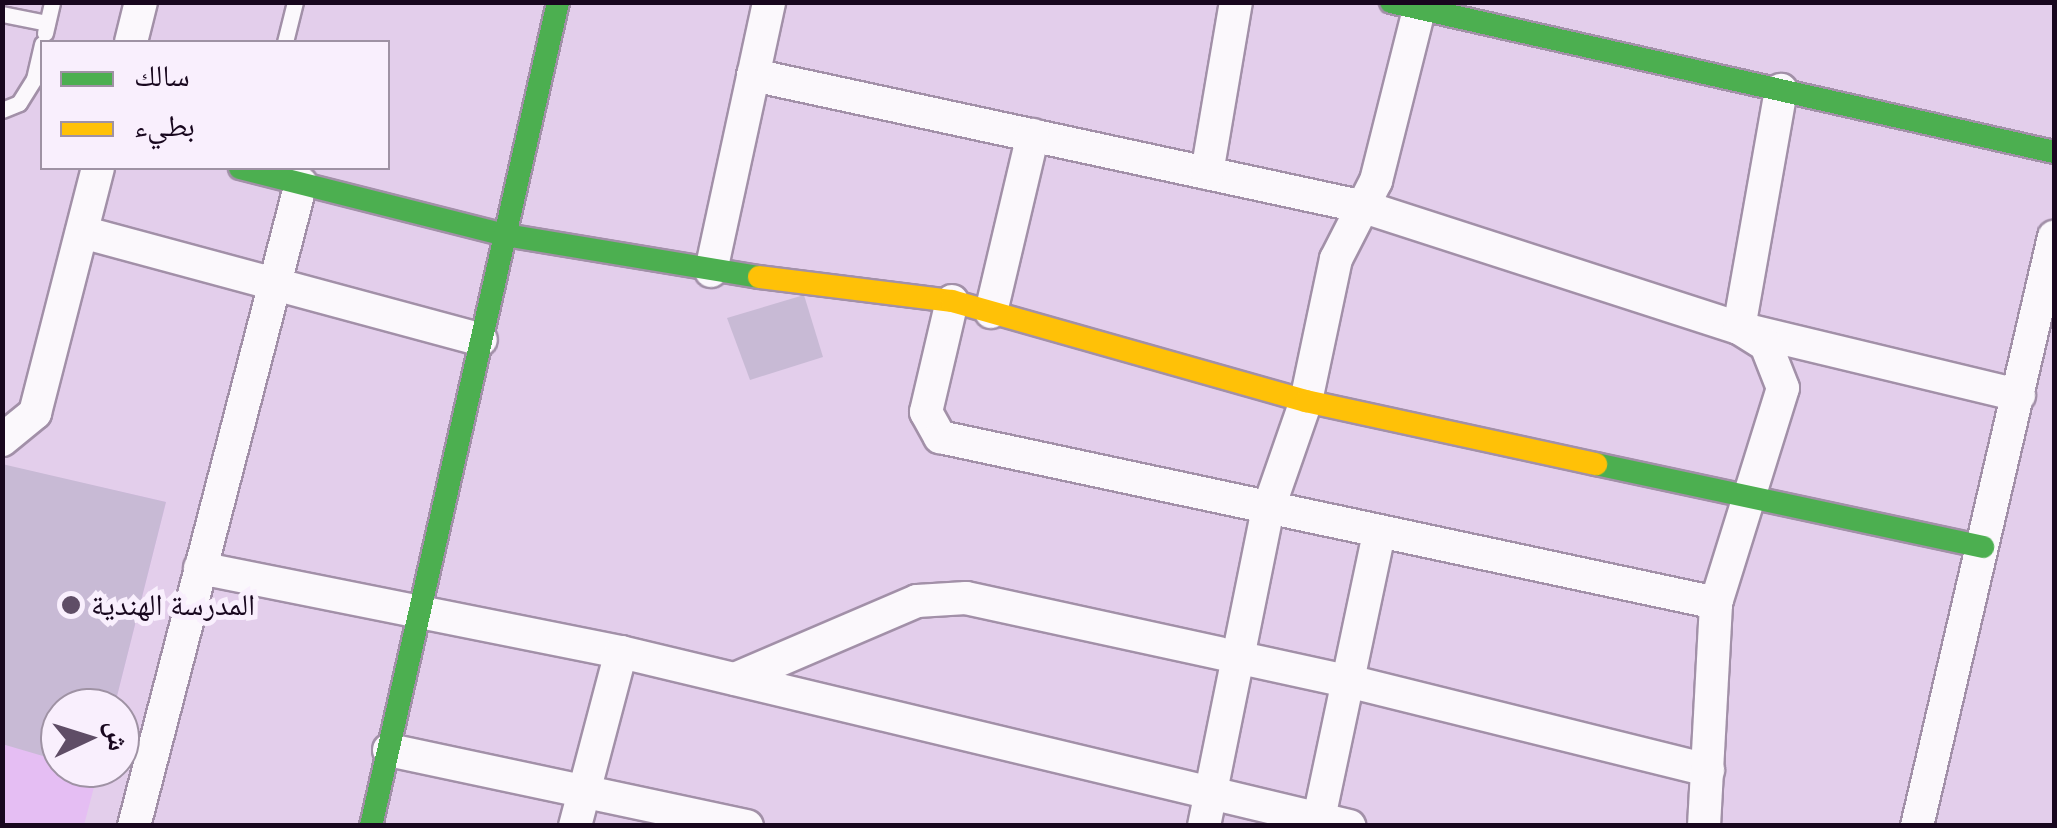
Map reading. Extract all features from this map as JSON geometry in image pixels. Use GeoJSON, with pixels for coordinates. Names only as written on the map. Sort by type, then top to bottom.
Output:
{"type":"FeatureCollection","features":[{"type":"Feature","properties":{"kind":"street"},"geometry":{"type":"LineString","coordinates":[[132,40],[141,2]]}},
{"type":"Feature","properties":{"kind":"street"},"geometry":{"type":"LineString","coordinates":[[371,826],[558,2]]}},
{"type":"Feature","properties":{"kind":"street"},"geometry":{"type":"LineString","coordinates":[[711,271],[769,2]]}},
{"type":"Feature","properties":{"kind":"street"},"geometry":{"type":"LineString","coordinates":[[1207,173],[1236,2]]}},
{"type":"Feature","properties":{"kind":"street"},"geometry":{"type":"LineString","coordinates":[[1204,826],[1268,510],[1306,401],[1336,258],[1364,207],[1410,5],[2054,152]]}},
{"type":"Feature","properties":{"kind":"street"},"geometry":{"type":"LineString","coordinates":[[753,75],[1364,207],[1739,328],[2019,395]]}},
{"type":"Feature","properties":{"kind":"street"},"geometry":{"type":"LineString","coordinates":[[1739,328],[1782,90]]}},
{"type":"Feature","properties":{"kind":"street"},"geometry":{"type":"LineString","coordinates":[[991,312],[1033,136]]}},
{"type":"Feature","properties":{"kind":"street"},"geometry":{"type":"LineString","coordinates":[[2,440],[34,413],[98,170]]}},
{"type":"Feature","properties":{"kind":"street"},"geometry":{"type":"LineString","coordinates":[[252,170],[505,235],[711,271],[952,301],[1306,401],[1983,547]]}},
{"type":"Feature","properties":{"kind":"street"},"geometry":{"type":"LineString","coordinates":[[134,826],[301,184]]}},
{"type":"Feature","properties":{"kind":"street"},"geometry":{"type":"LineString","coordinates":[[82,232],[481,340]]}},
{"type":"Feature","properties":{"kind":"street"},"geometry":{"type":"LineString","coordinates":[[1917,826],[2054,237]]}},
{"type":"Feature","properties":{"kind":"street"},"geometry":{"type":"LineString","coordinates":[[952,301],[926,412],[940,436],[1268,510],[1716,603]]}},
{"type":"Feature","properties":{"kind":"street"},"geometry":{"type":"LineString","coordinates":[[1704,826],[1716,603],[1746,496],[1784,388],[1766,345],[1739,328]]}},
{"type":"Feature","properties":{"kind":"street"},"geometry":{"type":"LineString","coordinates":[[200,568],[621,652],[1334,822],[1348,682],[1379,533]]}},
{"type":"Feature","properties":{"kind":"street"},"geometry":{"type":"LineString","coordinates":[[735,679],[918,601],[940,597],[1348,682],[1708,770]]}},
{"type":"Feature","properties":{"kind":"street"},"geometry":{"type":"LineString","coordinates":[[575,826],[621,652]]}},
{"type":"Feature","properties":{"kind":"street"},"geometry":{"type":"LineString","coordinates":[[388,750],[747,826]]}},
{"type":"Feature","properties":{"kind":"lane"},"geometry":{"type":"LineString","coordinates":[[44,40],[52,2]]}},
{"type":"Feature","properties":{"kind":"lane"},"geometry":{"type":"LineString","coordinates":[[286,40],[295,2]]}},
{"type":"Feature","properties":{"kind":"lane"},"geometry":{"type":"LineString","coordinates":[[2,14],[47,24]]}},
{"type":"Feature","properties":{"kind":"lane"},"geometry":{"type":"LineString","coordinates":[[2,110],[19,103],[34,79],[40,55]]}},
{"type":"Feature","properties":{"kind":"shaded area","name":"المدرسة الهندية"},"geometry":{"type":"Polygon","coordinates":[[[3,465],[166,502],[119,688],[40,688],[40,788],[94,788],[84,825],[3,826],[3,465]]]}},
{"type":"Feature","properties":{"kind":"building"},"geometry":{"type":"Polygon","coordinates":[[[804,295],[823,357],[750,380],[727,318],[804,295]]]}},
{"type":"Feature","properties":{"kind":"building","name":"المدرسة الهندية"},"geometry":{"type":"Polygon","coordinates":[[[2,464],[166,502],[119,688],[40,688],[40,755],[2,744],[2,464]]]}},
{"type":"Feature","properties":{"kind":"traffic: fast"},"geometry":{"type":"LineString","coordinates":[[371,826],[558,2]]}},
{"type":"Feature","properties":{"kind":"traffic: fast"},"geometry":{"type":"LineString","coordinates":[[1391,2],[2054,152]]}},
{"type":"Feature","properties":{"kind":"traffic: fast"},"geometry":{"type":"LineString","coordinates":[[248,170],[505,235],[759,277]]}},
{"type":"Feature","properties":{"kind":"traffic: fast"},"geometry":{"type":"LineString","coordinates":[[1596,464],[1983,547]]}},
{"type":"Feature","properties":{"kind":"traffic: slow"},"geometry":{"type":"LineString","coordinates":[[759,277],[952,301],[1306,401],[1596,464]]}},
{"type":"Feature","properties":{"kind":"place","name":"المدرسة الهندية"},"geometry":{"type":"Point","coordinates":[71,605]}}]}
